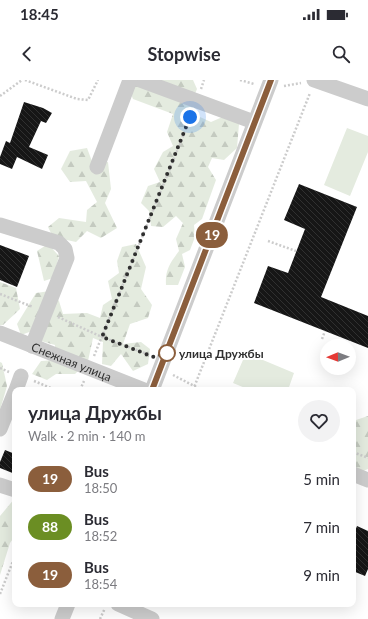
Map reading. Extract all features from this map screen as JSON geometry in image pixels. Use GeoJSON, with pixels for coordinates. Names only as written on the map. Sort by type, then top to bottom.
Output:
{"type":"FeatureCollection","features":[{"type":"Feature","properties":{"kind":"street"},"geometry":{"type":"LineString","coordinates":[[97,167],[130,80]]}},
{"type":"Feature","properties":{"kind":"street"},"geometry":{"type":"LineString","coordinates":[[140,80],[196,102],[254,122]]}},
{"type":"Feature","properties":{"kind":"street"},"geometry":{"type":"LineString","coordinates":[[153,387],[271,80]]}},
{"type":"Feature","properties":{"kind":"street"},"geometry":{"type":"LineString","coordinates":[[315,80],[368,99]]}},
{"type":"Feature","properties":{"kind":"street"},"geometry":{"type":"LineString","coordinates":[[0,225],[60,243],[65,249],[67,258],[32,346]]}},
{"type":"Feature","properties":{"kind":"street","name":"Снежная улица"},"geometry":{"type":"LineString","coordinates":[[0,333],[136,387]]}},
{"type":"Feature","properties":{"kind":"street"},"geometry":{"type":"LineString","coordinates":[[0,429],[12,399]]}},
{"type":"Feature","properties":{"kind":"street"},"geometry":{"type":"LineString","coordinates":[[356,475],[368,480]]}},
{"type":"Feature","properties":{"kind":"street"},"geometry":{"type":"LineString","coordinates":[[0,485],[12,489]]}},
{"type":"Feature","properties":{"kind":"street"},"geometry":{"type":"LineString","coordinates":[[62,619],[67,607]]}},
{"type":"Feature","properties":{"kind":"street"},"geometry":{"type":"LineString","coordinates":[[125,607],[152,619]]}},
{"type":"Feature","properties":{"kind":"path"},"geometry":{"type":"LineString","coordinates":[[0,96],[23,80],[77,99],[88,100],[98,80]]}},
{"type":"Feature","properties":{"kind":"path"},"geometry":{"type":"LineString","coordinates":[[92,360],[204,80]]}},
{"type":"Feature","properties":{"kind":"path"},"geometry":{"type":"LineString","coordinates":[[194,387],[315,80]]}},
{"type":"Feature","properties":{"kind":"path"},"geometry":{"type":"LineString","coordinates":[[268,241],[296,251]]}},
{"type":"Feature","properties":{"kind":"path"},"geometry":{"type":"LineString","coordinates":[[0,294],[46,311],[102,337],[154,357]]}},
{"type":"Feature","properties":{"kind":"path"},"geometry":{"type":"LineString","coordinates":[[322,339],[325,331]]}},
{"type":"Feature","properties":{"kind":"path"},"geometry":{"type":"LineString","coordinates":[[174,371],[173,376],[192,387]]}},
{"type":"Feature","properties":{"kind":"path"},"geometry":{"type":"LineString","coordinates":[[356,453],[368,458]]}},
{"type":"Feature","properties":{"kind":"path"},"geometry":{"type":"LineString","coordinates":[[0,594],[12,564]]}},
{"type":"Feature","properties":{"kind":"path"},"geometry":{"type":"LineString","coordinates":[[100,619],[105,607]]}},
{"type":"Feature","properties":{"kind":"green space"},"geometry":{"type":"Polygon","coordinates":[[[136,80],[193,80],[197,89],[191,103],[200,117],[211,122],[227,115],[239,124],[237,148],[224,160],[212,158],[208,167],[216,180],[202,219],[194,225],[195,237],[190,250],[182,254],[185,267],[178,285],[166,285],[166,275],[173,259],[179,251],[176,239],[183,223],[176,216],[163,227],[151,226],[149,211],[141,203],[148,186],[160,182],[154,169],[163,152],[173,146],[167,132],[173,114],[133,99],[127,85],[136,80]]]}},
{"type":"Feature","properties":{"kind":"green space"},"geometry":{"type":"Polygon","coordinates":[[[347,128],[368,136],[368,152],[350,196],[324,185],[347,128]]]}},
{"type":"Feature","properties":{"kind":"green space"},"geometry":{"type":"Polygon","coordinates":[[[87,148],[93,164],[108,162],[111,189],[105,203],[117,228],[101,238],[87,231],[76,242],[53,237],[48,227],[59,218],[86,222],[87,210],[97,202],[86,181],[70,182],[61,169],[70,151],[87,148]]]}},
{"type":"Feature","properties":{"kind":"green space"},"geometry":{"type":"Polygon","coordinates":[[[48,244],[59,256],[53,278],[44,281],[37,251],[48,244]]]}},
{"type":"Feature","properties":{"kind":"green space"},"geometry":{"type":"Polygon","coordinates":[[[136,244],[146,267],[141,289],[152,305],[148,318],[130,324],[123,344],[141,342],[150,349],[148,364],[133,371],[121,354],[111,366],[102,364],[103,342],[93,338],[88,361],[75,374],[56,374],[47,380],[32,374],[41,361],[55,360],[55,345],[41,341],[35,330],[21,335],[17,324],[36,293],[50,291],[59,301],[63,314],[87,313],[100,318],[103,305],[112,299],[108,281],[119,273],[117,261],[122,247],[136,244]]]}},
{"type":"Feature","properties":{"kind":"green space"},"geometry":{"type":"Polygon","coordinates":[[[0,282],[16,288],[20,309],[3,325],[0,325],[0,282]]]}},
{"type":"Feature","properties":{"kind":"green space"},"geometry":{"type":"Polygon","coordinates":[[[246,353],[294,373],[289,387],[243,387],[233,383],[246,353]]]}},
{"type":"Feature","properties":{"kind":"green space"},"geometry":{"type":"Polygon","coordinates":[[[0,362],[2,363],[7,386],[0,410],[0,362]]]}},
{"type":"Feature","properties":{"kind":"green space"},"geometry":{"type":"Polygon","coordinates":[[[368,416],[368,469],[363,471],[356,468],[356,420],[368,416]]]}},
{"type":"Feature","properties":{"kind":"green space"},"geometry":{"type":"Polygon","coordinates":[[[12,502],[12,540],[0,575],[0,516],[12,502]]]}},
{"type":"Feature","properties":{"kind":"building"},"geometry":{"type":"Polygon","coordinates":[[[24,102],[43,108],[52,113],[46,123],[41,121],[29,147],[48,155],[42,169],[17,157],[12,169],[0,164],[0,157],[6,141],[10,143],[24,102]]]}},
{"type":"Feature","properties":{"kind":"building"},"geometry":{"type":"Polygon","coordinates":[[[299,184],[357,207],[321,297],[368,316],[368,348],[356,343],[356,339],[345,339],[254,303],[268,266],[288,273],[305,229],[284,220],[299,184]]]}},
{"type":"Feature","properties":{"kind":"building"},"geometry":{"type":"Polygon","coordinates":[[[0,245],[29,256],[17,287],[0,280],[0,245]]]}},
{"type":"Feature","properties":{"kind":"building"},"geometry":{"type":"Polygon","coordinates":[[[5,450],[12,453],[12,473],[0,468],[0,462],[5,450]]]}},
{"type":"Feature","properties":{"kind":"building"},"geometry":{"type":"Polygon","coordinates":[[[357,526],[368,531],[368,569],[365,576],[356,572],[357,526]]]}},
{"type":"Feature","properties":{"kind":"bus line","name":"19"},"geometry":{"type":"LineString","coordinates":[[153,387],[271,80]]}},
{"type":"Feature","properties":{"kind":"place","name":"улица Дружбы"},"geometry":{"type":"Point","coordinates":[167,353]}},
{"type":"Feature","properties":{"kind":"route"},"geometry":{"type":"LineString","coordinates":[[167,353],[154,357],[102,337],[190,117]]}}]}
